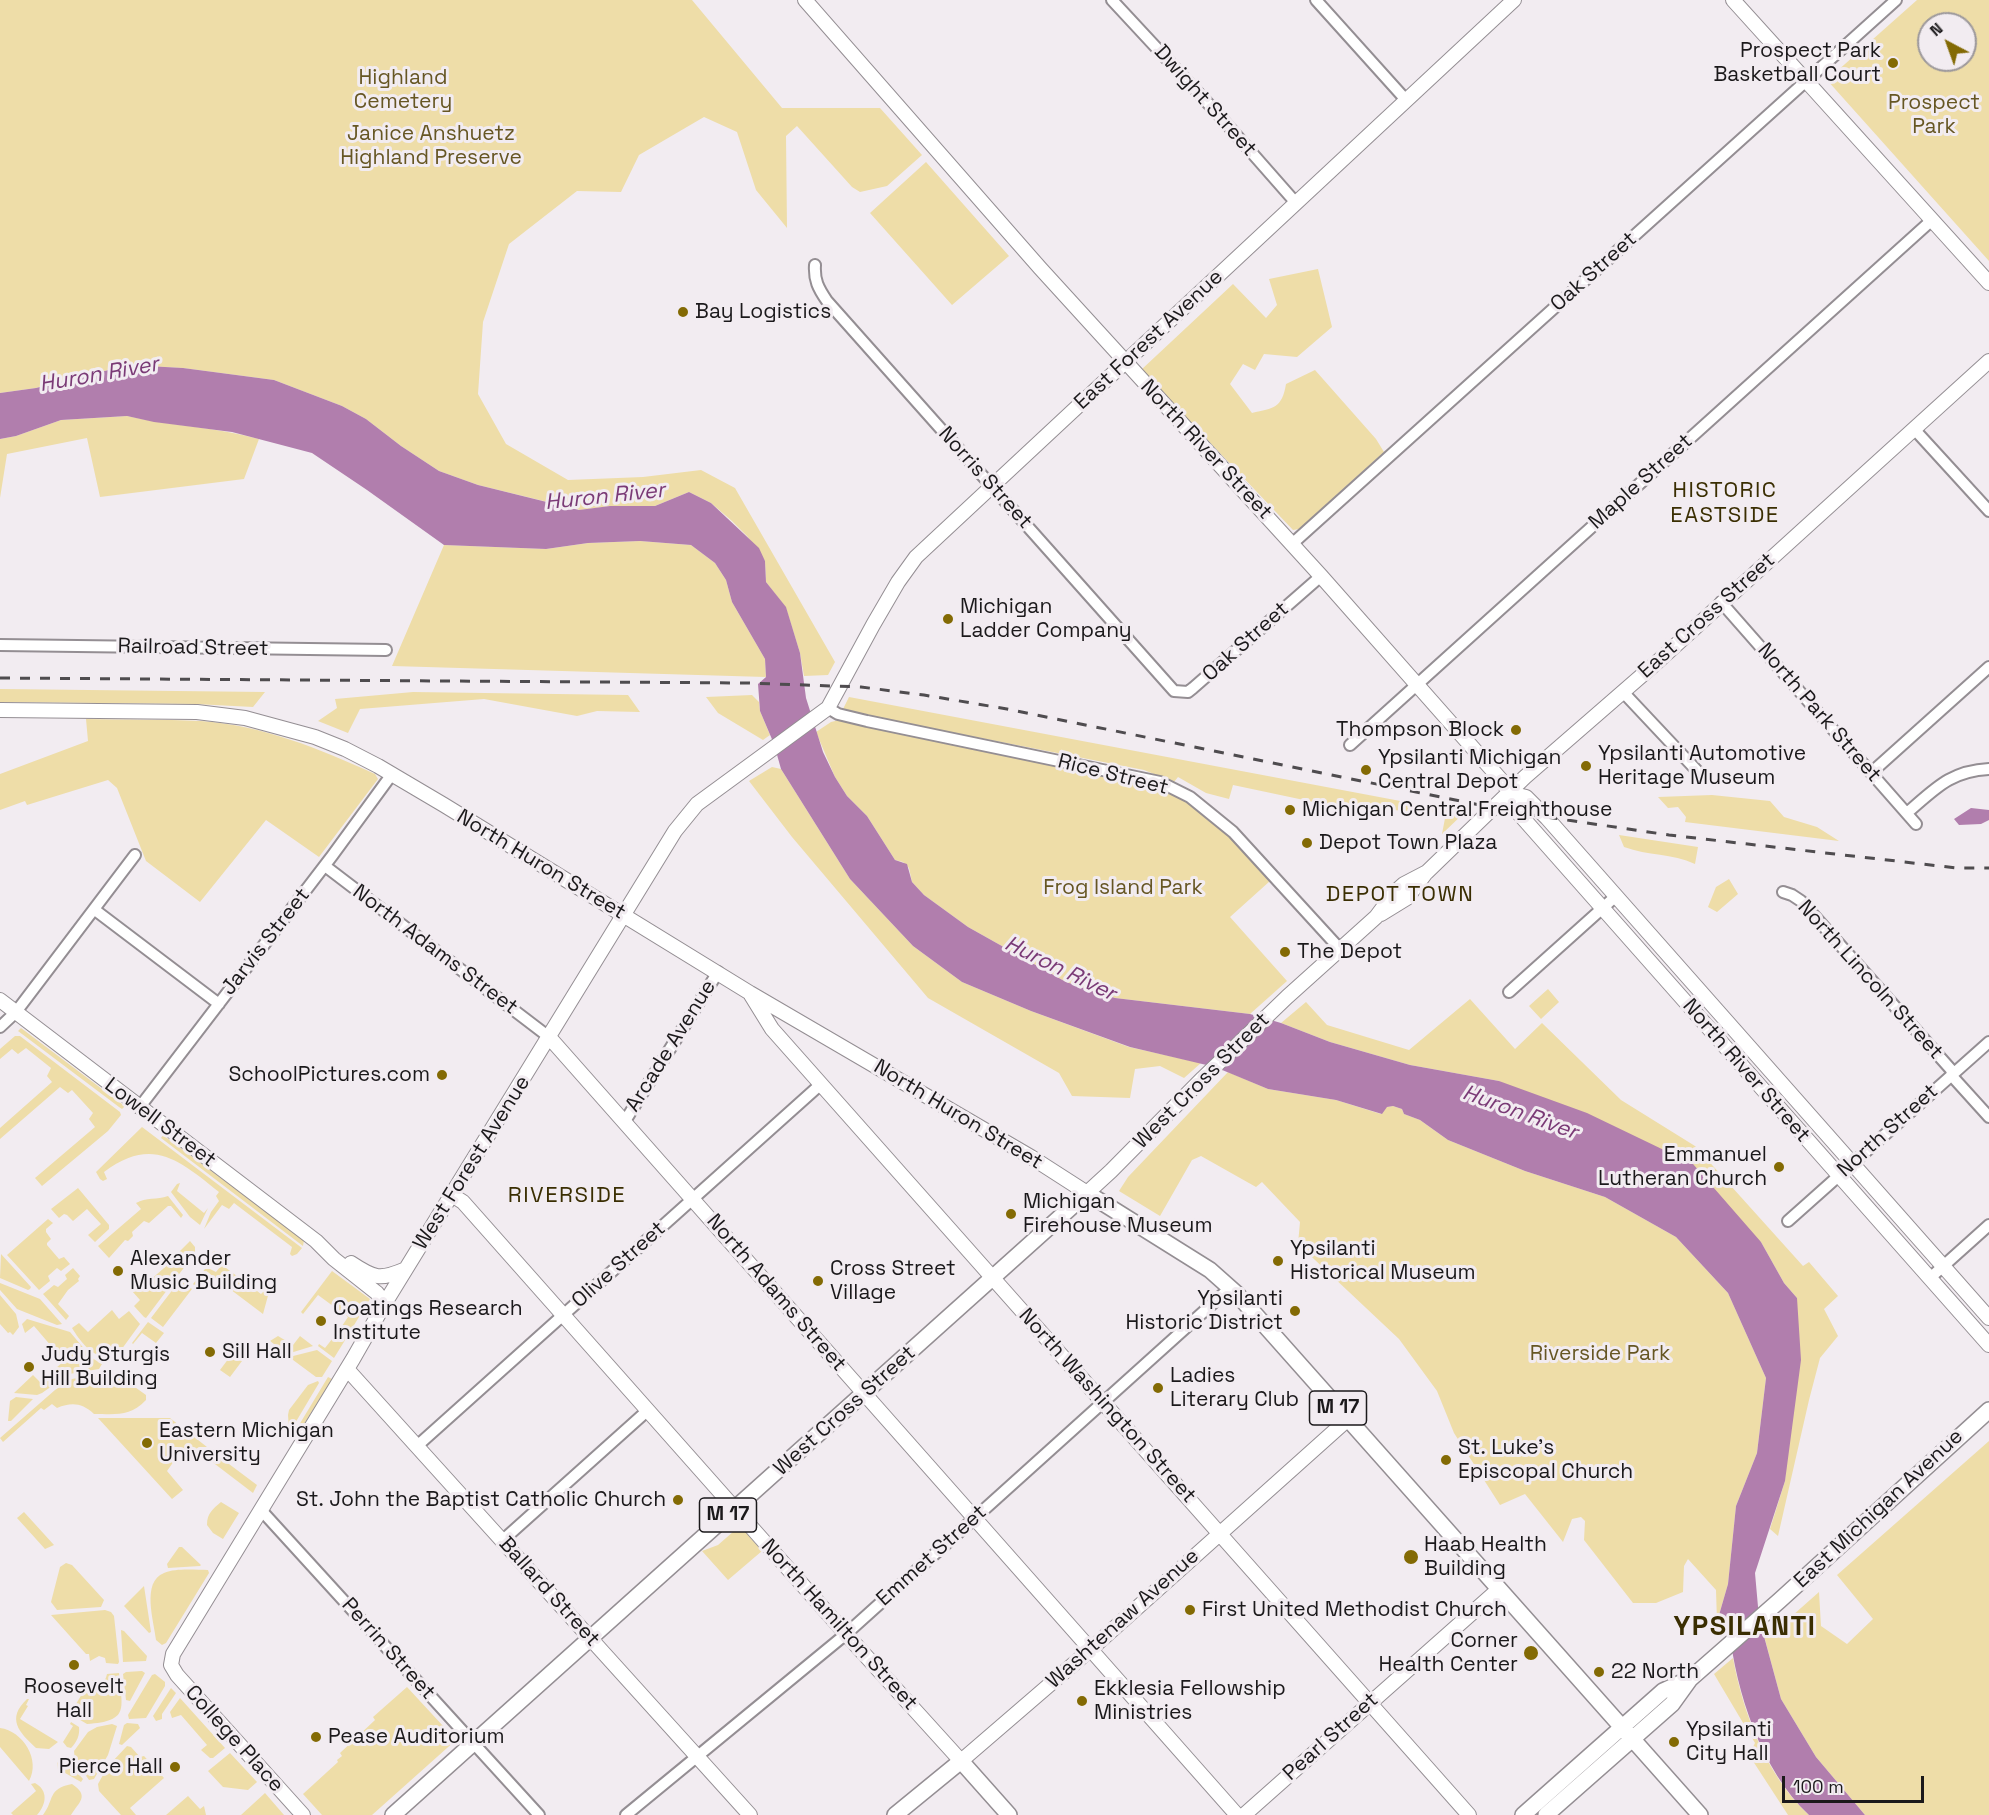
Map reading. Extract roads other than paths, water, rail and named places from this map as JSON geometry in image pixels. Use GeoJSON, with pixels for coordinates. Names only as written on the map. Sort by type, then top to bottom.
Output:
{"type":"FeatureCollection","features":[{"type":"Feature","properties":{"kind":"main road","name":"West Cross Street"},"geometry":{"type":"LineString","coordinates":[[393,1815],[1087,1193]]}},
{"type":"Feature","properties":{"kind":"main road","name":"North Huron Street"},"geometry":{"type":"LineString","coordinates":[[1087,1193],[1193,1259],[1231,1287],[1700,1815]]}},
{"type":"Feature","properties":{"kind":"main road","name":"East Michigan Avenue"},"geometry":{"type":"LineString","coordinates":[[1627,1733],[1664,1691],[1690,1679],[1989,1410]]}},
{"type":"Feature","properties":{"kind":"main road"},"geometry":{"type":"LineString","coordinates":[[1523,1815],[1627,1733]]}},
{"type":"Feature","properties":{"kind":"main road"},"geometry":{"type":"LineString","coordinates":[[1546,1815],[1627,1733]]}},
{"type":"Feature","properties":{"kind":"main road","name":"Washtenaw Avenue"},"geometry":{"type":"LineString","coordinates":[[895,1815],[961,1761]]}},
{"type":"Feature","properties":{"kind":"main road","name":"North Hamilton Street"},"geometry":{"type":"LineString","coordinates":[[961,1761],[1008,1815]]}},
{"type":"Feature","properties":{"kind":"street","name":"North River Street"},"geometry":{"type":"LineString","coordinates":[[805,0],[1040,268],[1417,683],[1510,793],[1514,808],[1989,1346]]}},
{"type":"Feature","properties":{"kind":"street","name":"Dwight Street"},"geometry":{"type":"LineString","coordinates":[[1112,0],[1216,112],[1296,203]]}},
{"type":"Feature","properties":{"kind":"street"},"geometry":{"type":"LineString","coordinates":[[1316,0],[1406,100]]}},
{"type":"Feature","properties":{"kind":"street","name":"East Forest Avenue"},"geometry":{"type":"LineString","coordinates":[[826,710],[864,641],[916,557],[1514,0]]}},
{"type":"Feature","properties":{"kind":"street"},"geometry":{"type":"LineString","coordinates":[[1733,0],[1989,283]]}},
{"type":"Feature","properties":{"kind":"street","name":"Oak Street"},"geometry":{"type":"LineString","coordinates":[[1292,544],[1896,0]]}},
{"type":"Feature","properties":{"kind":"street","name":"Maple Street"},"geometry":{"type":"LineString","coordinates":[[1350,745],[1932,220]]}},
{"type":"Feature","properties":{"kind":"street","name":"Norris Street"},"geometry":{"type":"LineString","coordinates":[[815,265],[814,276],[823,294],[1167,685]]}},
{"type":"Feature","properties":{"kind":"street","name":"East Cross Street"},"geometry":{"type":"LineString","coordinates":[[1287,996],[1376,916],[1407,898],[1427,872],[1526,777],[1915,430],[1989,361]]}},
{"type":"Feature","properties":{"kind":"street"},"geometry":{"type":"LineString","coordinates":[[1915,430],[1989,511]]}},
{"type":"Feature","properties":{"kind":"street","name":"Oak Street"},"geometry":{"type":"LineString","coordinates":[[1167,685],[1181,693],[1193,688],[1321,576]]}},
{"type":"Feature","properties":{"kind":"street","name":"North Park Street"},"geometry":{"type":"LineString","coordinates":[[1721,602],[1916,824]]}},
{"type":"Feature","properties":{"kind":"street","name":"Railroad Street"},"geometry":{"type":"LineString","coordinates":[[0,645],[386,650]]}},
{"type":"Feature","properties":{"kind":"street"},"geometry":{"type":"LineString","coordinates":[[1872,772],[1989,667]]}},
{"type":"Feature","properties":{"kind":"street"},"geometry":{"type":"LineString","coordinates":[[1623,692],[1701,775]]}},
{"type":"Feature","properties":{"kind":"street","name":"North Huron Street"},"geometry":{"type":"LineString","coordinates":[[0,710],[183,712],[245,718],[315,737],[345,749],[392,774],[750,993],[1031,1157],[1087,1193]]}},
{"type":"Feature","properties":{"kind":"street","name":"West Forest Avenue"},"geometry":{"type":"LineString","coordinates":[[171,1660],[347,1370],[385,1303],[684,818],[705,798],[826,710]]}},
{"type":"Feature","properties":{"kind":"street","name":"Rice Street"},"geometry":{"type":"LineString","coordinates":[[826,710],[867,721],[1160,782],[1190,797],[1233,832],[1340,949]]}},
{"type":"Feature","properties":{"kind":"street"},"geometry":{"type":"LineString","coordinates":[[1907,813],[1955,775],[1965,771],[1989,769]]}},
{"type":"Feature","properties":{"kind":"street","name":"Jarvis Street"},"geometry":{"type":"LineString","coordinates":[[139,1108],[325,866],[392,774]]}},
{"type":"Feature","properties":{"kind":"street","name":"North River Street"},"geometry":{"type":"LineString","coordinates":[[1510,793],[1526,797],[1547,818],[1989,1318]]}},
{"type":"Feature","properties":{"kind":"street"},"geometry":{"type":"LineString","coordinates":[[0,1027],[16,1012],[135,855]]}},
{"type":"Feature","properties":{"kind":"street","name":"North Adams Street"},"geometry":{"type":"LineString","coordinates":[[325,866],[549,1037],[1237,1815]]}},
{"type":"Feature","properties":{"kind":"street","name":"North Lincoln Street"},"geometry":{"type":"LineString","coordinates":[[1783,892],[1801,901],[1989,1117]]}},
{"type":"Feature","properties":{"kind":"street"},"geometry":{"type":"LineString","coordinates":[[1509,992],[1617,896]]}},
{"type":"Feature","properties":{"kind":"street"},"geometry":{"type":"LineString","coordinates":[[95,910],[219,1004]]}},
{"type":"Feature","properties":{"kind":"street","name":"Arcade Avenue"},"geometry":{"type":"LineString","coordinates":[[625,1121],[718,972]]}},
{"type":"Feature","properties":{"kind":"street","name":"North Washington Street"},"geometry":{"type":"LineString","coordinates":[[750,993],[772,1029],[1469,1815]]}},
{"type":"Feature","properties":{"kind":"street","name":"West Cross Street"},"geometry":{"type":"LineString","coordinates":[[1087,1193],[1118,1165],[1287,996]]}},
{"type":"Feature","properties":{"kind":"street","name":"Lowell Street"},"geometry":{"type":"LineString","coordinates":[[0,1000],[321,1245],[374,1276],[387,1277],[406,1269]]}},
{"type":"Feature","properties":{"kind":"street","name":"North Street"},"geometry":{"type":"LineString","coordinates":[[1788,1221],[1989,1042]]}},
{"type":"Feature","properties":{"kind":"street","name":"Olive Street"},"geometry":{"type":"LineString","coordinates":[[417,1446],[821,1084]]}},
{"type":"Feature","properties":{"kind":"street","name":"North Hamilton Street"},"geometry":{"type":"LineString","coordinates":[[452,1196],[463,1202],[961,1761]]}},
{"type":"Feature","properties":{"kind":"street"},"geometry":{"type":"LineString","coordinates":[[1930,1278],[1989,1225]]}},
{"type":"Feature","properties":{"kind":"street","name":"Lowell Street"},"geometry":{"type":"LineString","coordinates":[[321,1245],[334,1259],[377,1293],[385,1303]]}},
{"type":"Feature","properties":{"kind":"street","name":"Emmet Street"},"geometry":{"type":"LineString","coordinates":[[626,1815],[846,1634],[1231,1287]]}},
{"type":"Feature","properties":{"kind":"street","name":"Ballard Street"},"geometry":{"type":"LineString","coordinates":[[347,1370],[750,1815]]}},
{"type":"Feature","properties":{"kind":"street"},"geometry":{"type":"LineString","coordinates":[[503,1540],[648,1411]]}},
{"type":"Feature","properties":{"kind":"street","name":"Washtenaw Avenue"},"geometry":{"type":"LineString","coordinates":[[961,1761],[1348,1419]]}},
{"type":"Feature","properties":{"kind":"street","name":"Perrin Street"},"geometry":{"type":"LineString","coordinates":[[261,1510],[539,1815]]}},
{"type":"Feature","properties":{"kind":"street","name":"Pearl Street"},"geometry":{"type":"LineString","coordinates":[[1244,1815],[1499,1589]]}},
{"type":"Feature","properties":{"kind":"street","name":"College Place"},"geometry":{"type":"LineString","coordinates":[[171,1660],[171,1665],[177,1675],[303,1815]]}},
{"type":"Feature","properties":{"kind":"water","name":"Huron River"},"geometry":{"type":"Polygon","coordinates":[[[129,365],[183,368],[274,380],[342,406],[366,419],[439,471],[478,485],[579,510],[610,506],[655,506],[689,492],[711,503],[759,548],[765,561],[766,582],[786,607],[800,653],[806,698],[823,752],[835,777],[847,796],[867,816],[895,860],[907,864],[912,882],[924,895],[968,927],[1066,982],[1115,998],[1250,1014],[1330,1042],[1410,1065],[1499,1081],[1587,1113],[1693,1164],[1761,1242],[1784,1283],[1797,1298],[1801,1360],[1785,1481],[1755,1573],[1759,1618],[1781,1699],[1816,1757],[1865,1815],[1809,1815],[1792,1797],[1764,1753],[1754,1729],[1738,1678],[1729,1628],[1717,1622],[1728,1584],[1736,1506],[1757,1453],[1766,1378],[1728,1293],[1676,1237],[1605,1197],[1525,1171],[1448,1140],[1420,1120],[1404,1114],[1402,1109],[1387,1107],[1382,1114],[1336,1100],[1268,1089],[1215,1067],[1130,1047],[1031,1011],[962,982],[913,946],[850,879],[781,769],[774,744],[760,711],[758,684],[766,677],[765,659],[732,602],[726,580],[715,563],[691,545],[640,541],[588,543],[546,549],[444,545],[312,453],[232,432],[154,422],[127,416],[61,420],[16,436],[0,439],[0,393],[36,388],[129,365]]]}},
{"type":"Feature","properties":{"kind":"water"},"geometry":{"type":"Polygon","coordinates":[[[1971,808],[1989,810],[1989,820],[1981,824],[1959,825],[1954,819],[1971,808]]]}},
{"type":"Feature","properties":{"kind":"railway"},"geometry":{"type":"LineString","coordinates":[[0,678],[747,683],[861,687],[1007,709],[1519,813],[1669,835],[1957,868],[1989,868]]}},
{"type":"Feature","properties":{"kind":"place","name":"Prospect Park Basketball Court"},"geometry":{"type":"Point","coordinates":[1893,63]}},
{"type":"Feature","properties":{"kind":"place","name":"Bay Logistics"},"geometry":{"type":"Point","coordinates":[683,312]}},
{"type":"Feature","properties":{"kind":"place","name":"Michigan Ladder Company"},"geometry":{"type":"Point","coordinates":[948,619]}},
{"type":"Feature","properties":{"kind":"place","name":"Thompson Block"},"geometry":{"type":"Point","coordinates":[1516,730]}},
{"type":"Feature","properties":{"kind":"place","name":"Ypsilanti Automotive Heritage Museum"},"geometry":{"type":"Point","coordinates":[1586,766]}},
{"type":"Feature","properties":{"kind":"place","name":"Ypsilanti Michigan Central Depot"},"geometry":{"type":"Point","coordinates":[1366,770]}},
{"type":"Feature","properties":{"kind":"place","name":"Michigan Central Freighthouse"},"geometry":{"type":"Point","coordinates":[1290,810]}},
{"type":"Feature","properties":{"kind":"place","name":"Depot Town Plaza"},"geometry":{"type":"Point","coordinates":[1307,843]}},
{"type":"Feature","properties":{"kind":"place","name":"The Depot"},"geometry":{"type":"Point","coordinates":[1285,952]}},
{"type":"Feature","properties":{"kind":"place","name":"SchoolPictures.com"},"geometry":{"type":"Point","coordinates":[442,1075]}},
{"type":"Feature","properties":{"kind":"place","name":"Emmanuel Lutheran Church"},"geometry":{"type":"Point","coordinates":[1779,1167]}},
{"type":"Feature","properties":{"kind":"place","name":"Michigan Firehouse Museum"},"geometry":{"type":"Point","coordinates":[1011,1214]}},
{"type":"Feature","properties":{"kind":"place","name":"Ypsilanti Historical Museum"},"geometry":{"type":"Point","coordinates":[1278,1261]}},
{"type":"Feature","properties":{"kind":"place","name":"Alexander Music Building"},"geometry":{"type":"Point","coordinates":[118,1271]}},
{"type":"Feature","properties":{"kind":"place","name":"Cross Street Village"},"geometry":{"type":"Point","coordinates":[818,1281]}},
{"type":"Feature","properties":{"kind":"place","name":"Ypsilanti Historic District"},"geometry":{"type":"Point","coordinates":[1295,1311]}},
{"type":"Feature","properties":{"kind":"place","name":"Coatings Research Institute"},"geometry":{"type":"Point","coordinates":[321,1321]}},
{"type":"Feature","properties":{"kind":"place","name":"Sill Hall"},"geometry":{"type":"Point","coordinates":[210,1352]}},
{"type":"Feature","properties":{"kind":"place","name":"Judy Sturgis Hill Building"},"geometry":{"type":"Point","coordinates":[29,1367]}},
{"type":"Feature","properties":{"kind":"place","name":"Ladies Literary Club"},"geometry":{"type":"Point","coordinates":[1158,1388]}},
{"type":"Feature","properties":{"kind":"place","name":"Eastern Michigan University"},"geometry":{"type":"Point","coordinates":[147,1443]}},
{"type":"Feature","properties":{"kind":"place","name":"St. Luke's Episcopal Church"},"geometry":{"type":"Point","coordinates":[1446,1460]}},
{"type":"Feature","properties":{"kind":"place","name":"St. John the Baptist Catholic Church"},"geometry":{"type":"Point","coordinates":[678,1500]}},
{"type":"Feature","properties":{"kind":"place","name":"Haab Health Building"},"geometry":{"type":"Point","coordinates":[1411,1557]}},
{"type":"Feature","properties":{"kind":"place","name":"First United Methodist Church"},"geometry":{"type":"Point","coordinates":[1190,1610]}},
{"type":"Feature","properties":{"kind":"place","name":"Corner Health Center"},"geometry":{"type":"Point","coordinates":[1531,1653]}},
{"type":"Feature","properties":{"kind":"place","name":"Roosevelt Hall"},"geometry":{"type":"Point","coordinates":[74,1665]}},
{"type":"Feature","properties":{"kind":"place","name":"22 North"},"geometry":{"type":"Point","coordinates":[1599,1672]}},
{"type":"Feature","properties":{"kind":"place","name":"Ekklesia Fellowship Ministries"},"geometry":{"type":"Point","coordinates":[1082,1701]}},
{"type":"Feature","properties":{"kind":"place","name":"Pease Auditorium"},"geometry":{"type":"Point","coordinates":[316,1737]}},
{"type":"Feature","properties":{"kind":"place","name":"Ypsilanti City Hall"},"geometry":{"type":"Point","coordinates":[1674,1742]}},
{"type":"Feature","properties":{"kind":"place","name":"Pierce Hall"},"geometry":{"type":"Point","coordinates":[175,1767]}},
{"type":"Feature","properties":{"kind":"district","name":"HISTORIC EASTSIDE"},"geometry":{"type":"Point","coordinates":[1725,504]}},
{"type":"Feature","properties":{"kind":"district","name":"DEPOT TOWN"},"geometry":{"type":"Point","coordinates":[1400,895]}},
{"type":"Feature","properties":{"kind":"district","name":"RIVERSIDE"},"geometry":{"type":"Point","coordinates":[567,1196]}},
{"type":"Feature","properties":{"kind":"district","name":"YPSILANTI"},"geometry":{"type":"Point","coordinates":[1745,1628]}},
{"type":"Feature","properties":{"kind":"park label","name":"Highland Cemetery"},"geometry":{"type":"Point","coordinates":[403,90]}},
{"type":"Feature","properties":{"kind":"park label","name":"Prospect Park"},"geometry":{"type":"Point","coordinates":[1934,115]}},
{"type":"Feature","properties":{"kind":"park label","name":"Janice Anshuetz Highland Preserve"},"geometry":{"type":"Point","coordinates":[431,146]}},
{"type":"Feature","properties":{"kind":"park label","name":"Frog Island Park"},"geometry":{"type":"Point","coordinates":[1123,888]}},
{"type":"Feature","properties":{"kind":"park label","name":"Riverside Park"},"geometry":{"type":"Point","coordinates":[1600,1354]}}]}
